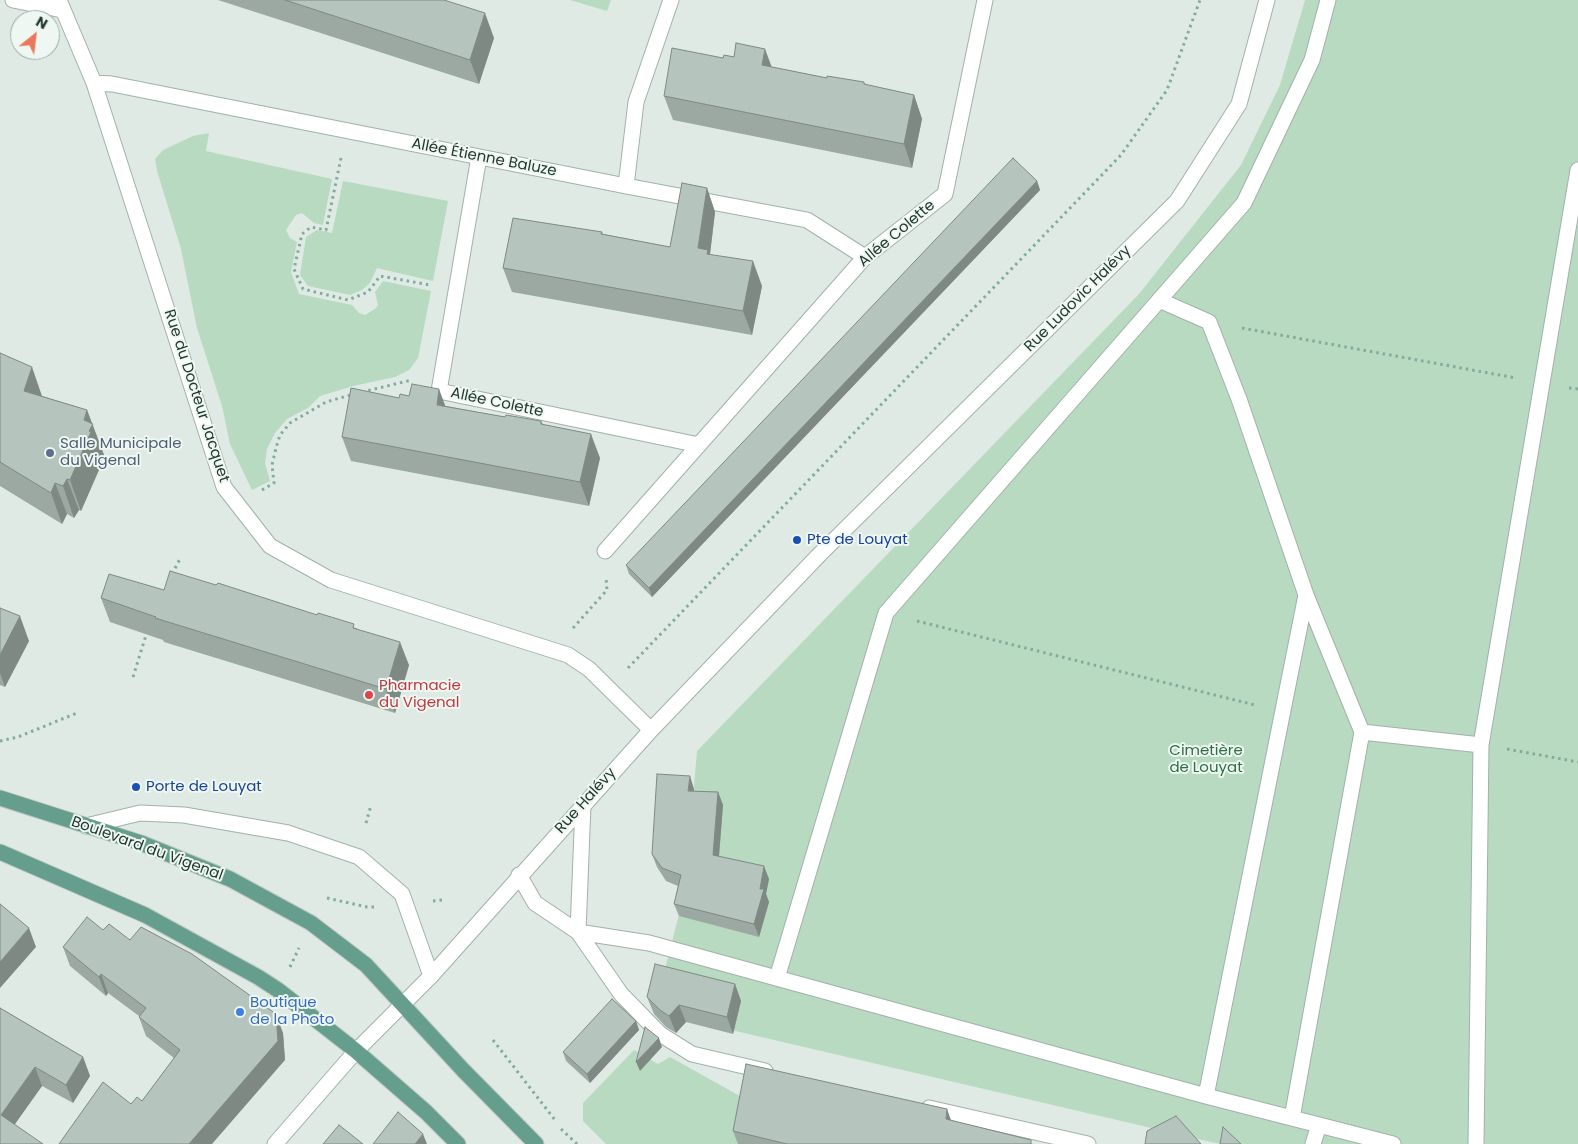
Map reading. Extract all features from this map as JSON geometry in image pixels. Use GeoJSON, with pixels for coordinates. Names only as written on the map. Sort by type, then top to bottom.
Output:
{"type":"FeatureCollection","features":[{"type":"Feature","properties":{"kind":"main road","name":"Boulevard du Vigenal"},"geometry":{"type":"LineString","coordinates":[[0,798],[141,843],[230,879],[311,923],[366,965],[402,1006],[536,1144]]}},
{"type":"Feature","properties":{"kind":"main road"},"geometry":{"type":"LineString","coordinates":[[0,852],[145,915],[258,977],[278,990],[356,1051],[426,1112],[458,1144]]}},
{"type":"Feature","properties":{"kind":"street"},"geometry":{"type":"LineString","coordinates":[[13,0],[61,5]]}},
{"type":"Feature","properties":{"kind":"street"},"geometry":{"type":"LineString","coordinates":[[626,186],[636,102],[671,0]]}},
{"type":"Feature","properties":{"kind":"street","name":"Allée Colette"},"geometry":{"type":"LineString","coordinates":[[605,551],[865,257],[945,194],[984,0]]}},
{"type":"Feature","properties":{"kind":"street","name":"Rue Ludovic Halévy"},"geometry":{"type":"LineString","coordinates":[[820,554],[1177,202],[1239,104],[1267,0]]}},
{"type":"Feature","properties":{"kind":"street"},"geometry":{"type":"LineString","coordinates":[[778,978],[886,613],[1244,203],[1312,60],[1328,0]]}},
{"type":"Feature","properties":{"kind":"street","name":"Rue du Docteur Jacquet"},"geometry":{"type":"LineString","coordinates":[[61,5],[94,82],[224,487],[270,546],[332,580],[568,655],[589,668],[651,730]]}},
{"type":"Feature","properties":{"kind":"street","name":"Allée Étienne Baluze"},"geometry":{"type":"LineString","coordinates":[[94,82],[807,220],[865,257]]}},
{"type":"Feature","properties":{"kind":"street","name":"Allée Colette"},"geometry":{"type":"LineString","coordinates":[[479,157],[439,391],[699,445]]}},
{"type":"Feature","properties":{"kind":"street"},"geometry":{"type":"LineString","coordinates":[[1476,1144],[1482,745],[1578,170]]}},
{"type":"Feature","properties":{"kind":"street"},"geometry":{"type":"LineString","coordinates":[[1159,300],[1209,322],[1242,407],[1306,595],[1362,732],[1292,1118]]}},
{"type":"Feature","properties":{"kind":"street","name":"Rue Halévy"},"geometry":{"type":"LineString","coordinates":[[275,1144],[356,1051],[431,976],[519,875],[651,730],[820,554]]}},
{"type":"Feature","properties":{"kind":"street"},"geometry":{"type":"LineString","coordinates":[[1206,1096],[1306,595]]}},
{"type":"Feature","properties":{"kind":"street"},"geometry":{"type":"LineString","coordinates":[[1362,732],[1482,745]]}},
{"type":"Feature","properties":{"kind":"street"},"geometry":{"type":"LineString","coordinates":[[578,932],[583,805]]}},
{"type":"Feature","properties":{"kind":"street"},"geometry":{"type":"LineString","coordinates":[[86,826],[140,813],[184,815],[288,833],[359,857],[402,894],[431,976]]}},
{"type":"Feature","properties":{"kind":"street"},"geometry":{"type":"LineString","coordinates":[[519,875],[536,903],[578,932],[621,994],[660,1034],[692,1054],[778,1074]]}},
{"type":"Feature","properties":{"kind":"street"},"geometry":{"type":"LineString","coordinates":[[578,932],[649,943],[1206,1096],[1393,1144]]}},
{"type":"Feature","properties":{"kind":"street"},"geometry":{"type":"LineString","coordinates":[[914,1104],[1088,1144]]}},
{"type":"Feature","properties":{"kind":"street"},"geometry":{"type":"LineString","coordinates":[[1313,1144],[1319,1125]]}},
{"type":"Feature","properties":{"kind":"path"},"geometry":{"type":"LineString","coordinates":[[608,688],[1121,155],[1167,90],[1200,0]]}},
{"type":"Feature","properties":{"kind":"path"},"geometry":{"type":"LineString","coordinates":[[347,130],[326,230],[311,227],[302,234],[294,269],[303,289],[348,300],[368,292],[380,276],[456,290]]}},
{"type":"Feature","properties":{"kind":"path"},"geometry":{"type":"LineString","coordinates":[[1209,322],[1578,389]]}},
{"type":"Feature","properties":{"kind":"path"},"geometry":{"type":"LineString","coordinates":[[238,504],[274,483],[272,465],[276,448],[280,435],[290,423],[326,402],[442,373]]}},
{"type":"Feature","properties":{"kind":"path"},"geometry":{"type":"LineString","coordinates":[[171,575],[180,559]]}},
{"type":"Feature","properties":{"kind":"path"},"geometry":{"type":"LineString","coordinates":[[574,627],[607,590]]}},
{"type":"Feature","properties":{"kind":"path"},"geometry":{"type":"LineString","coordinates":[[886,613],[1283,712]]}},
{"type":"Feature","properties":{"kind":"path"},"geometry":{"type":"LineString","coordinates":[[133,677],[147,630]]}},
{"type":"Feature","properties":{"kind":"path"},"geometry":{"type":"LineString","coordinates":[[0,741],[18,737],[77,713]]}},
{"type":"Feature","properties":{"kind":"path"},"geometry":{"type":"LineString","coordinates":[[1482,745],[1578,762]]}},
{"type":"Feature","properties":{"kind":"path"},"geometry":{"type":"LineString","coordinates":[[366,823],[371,805]]}},
{"type":"Feature","properties":{"kind":"path"},"geometry":{"type":"LineString","coordinates":[[493,1040],[562,1130],[577,1144]]}},
{"type":"Feature","properties":{"kind":"green space"},"geometry":{"type":"Polygon","coordinates":[[[570,0],[611,0],[607,11],[570,0]]]}},
{"type":"Feature","properties":{"kind":"green space","name":"Cimetière de Louyat"},"geometry":{"type":"Polygon","coordinates":[[[1305,0],[1578,0],[1578,1144],[1220,1144],[654,1012],[685,891],[697,751],[1139,294],[1241,165],[1280,85],[1305,0]]]}},
{"type":"Feature","properties":{"kind":"green space"},"geometry":{"type":"Polygon","coordinates":[[[209,133],[206,151],[332,179],[323,225],[314,223],[302,213],[296,215],[286,230],[290,238],[297,242],[291,272],[299,294],[352,305],[359,313],[365,315],[378,305],[375,292],[383,281],[431,291],[418,358],[409,370],[395,377],[353,386],[320,396],[308,408],[287,419],[275,433],[267,449],[265,463],[270,481],[252,490],[230,444],[222,406],[197,328],[181,249],[155,159],[163,150],[193,136],[209,133]]]}},
{"type":"Feature","properties":{"kind":"green space"},"geometry":{"type":"Polygon","coordinates":[[[343,181],[448,201],[433,281],[377,268],[370,283],[362,290],[350,295],[308,286],[300,275],[306,237],[317,230],[332,233],[343,181]]]}},
{"type":"Feature","properties":{"kind":"green space"},"geometry":{"type":"Polygon","coordinates":[[[634,1050],[658,1064],[670,1057],[747,1100],[740,1144],[606,1144],[583,1121],[583,1103],[634,1050]]]}},
{"type":"Feature","properties":{"kind":"building"},"geometry":{"type":"Polygon","coordinates":[[[285,0],[444,0],[485,13],[470,60],[285,0]]]}},
{"type":"Feature","properties":{"kind":"building"},"geometry":{"type":"Polygon","coordinates":[[[736,43],[765,49],[762,65],[827,78],[827,76],[864,82],[864,84],[914,95],[904,144],[664,96],[672,48],[723,58],[724,55],[734,57],[736,43]]]}},
{"type":"Feature","properties":{"kind":"building"},"geometry":{"type":"Polygon","coordinates":[[[1013,158],[1037,181],[649,588],[626,565],[1013,158]]]}},
{"type":"Feature","properties":{"kind":"building"},"geometry":{"type":"Polygon","coordinates":[[[682,183],[707,188],[698,248],[708,250],[707,254],[753,261],[743,311],[503,268],[513,218],[602,232],[601,234],[670,247],[682,183]]]}},
{"type":"Feature","properties":{"kind":"building","name":"Salle Municipale du Vigenal"},"geometry":{"type":"Polygon","coordinates":[[[0,353],[32,367],[24,391],[87,410],[84,420],[93,424],[70,480],[67,479],[63,486],[55,483],[51,493],[0,462],[0,353]]]}},
{"type":"Feature","properties":{"kind":"building"},"geometry":{"type":"Polygon","coordinates":[[[412,384],[439,389],[437,405],[505,417],[506,415],[541,421],[541,424],[591,434],[580,482],[342,437],[351,388],[399,398],[400,394],[409,396],[412,384]]]}},
{"type":"Feature","properties":{"kind":"building"},"geometry":{"type":"Polygon","coordinates":[[[170,571],[216,585],[218,583],[317,615],[318,613],[354,624],[353,628],[400,642],[386,689],[155,618],[101,598],[109,574],[164,590],[170,571]]]}},
{"type":"Feature","properties":{"kind":"building"},"geometry":{"type":"Polygon","coordinates":[[[0,608],[20,616],[0,655],[0,608]]]}},
{"type":"Feature","properties":{"kind":"building"},"geometry":{"type":"Polygon","coordinates":[[[657,774],[690,776],[688,791],[718,792],[713,855],[764,866],[760,889],[764,889],[754,924],[674,904],[681,875],[662,868],[652,854],[657,774]]]}},
{"type":"Feature","properties":{"kind":"building"},"geometry":{"type":"Polygon","coordinates":[[[0,904],[29,928],[0,962],[0,904]]]}},
{"type":"Feature","properties":{"kind":"building"},"geometry":{"type":"Polygon","coordinates":[[[87,917],[103,930],[109,924],[130,940],[141,927],[192,954],[276,1014],[278,1041],[189,1144],[59,1144],[103,1082],[131,1104],[137,1097],[142,1101],[180,1050],[139,1017],[146,1008],[101,974],[99,977],[63,947],[87,917]]]}},
{"type":"Feature","properties":{"kind":"building"},"geometry":{"type":"Polygon","coordinates":[[[655,964],[735,984],[727,1017],[679,1005],[669,1016],[660,1010],[647,997],[655,964]]]}},
{"type":"Feature","properties":{"kind":"building"},"geometry":{"type":"Polygon","coordinates":[[[612,999],[636,1021],[587,1074],[563,1052],[612,999]]]}},
{"type":"Feature","properties":{"kind":"building"},"geometry":{"type":"Polygon","coordinates":[[[0,1008],[83,1057],[66,1085],[35,1067],[1,1115],[43,1144],[0,1144],[0,1008]]]}},
{"type":"Feature","properties":{"kind":"building"},"geometry":{"type":"Polygon","coordinates":[[[645,1027],[659,1038],[636,1062],[645,1027]]]}},
{"type":"Feature","properties":{"kind":"building"},"geometry":{"type":"Polygon","coordinates":[[[746,1064],[947,1109],[946,1119],[1031,1140],[1031,1144],[787,1144],[733,1131],[746,1064]]]}},
{"type":"Feature","properties":{"kind":"building"},"geometry":{"type":"Polygon","coordinates":[[[398,1112],[423,1134],[415,1144],[373,1144],[398,1112]]]}},
{"type":"Feature","properties":{"kind":"building"},"geometry":{"type":"Polygon","coordinates":[[[1176,1116],[1201,1144],[1145,1144],[1147,1131],[1176,1116]]]}},
{"type":"Feature","properties":{"kind":"building"},"geometry":{"type":"Polygon","coordinates":[[[339,1125],[363,1144],[323,1144],[339,1125]]]}},
{"type":"Feature","properties":{"kind":"building"},"geometry":{"type":"Polygon","coordinates":[[[1223,1127],[1241,1144],[1220,1144],[1223,1127]]]}},
{"type":"Feature","properties":{"kind":"place","name":"Salle Municipale du Vigenal"},"geometry":{"type":"Point","coordinates":[50,453]}},
{"type":"Feature","properties":{"kind":"place","name":"Pte de Louyat"},"geometry":{"type":"Point","coordinates":[797,540]}},
{"type":"Feature","properties":{"kind":"place","name":"Pharmacie du Vigenal"},"geometry":{"type":"Point","coordinates":[369,695]}},
{"type":"Feature","properties":{"kind":"place","name":"Porte de Louyat"},"geometry":{"type":"Point","coordinates":[136,787]}},
{"type":"Feature","properties":{"kind":"place","name":"Boutique de la Photo"},"geometry":{"type":"Point","coordinates":[240,1012]}}]}
